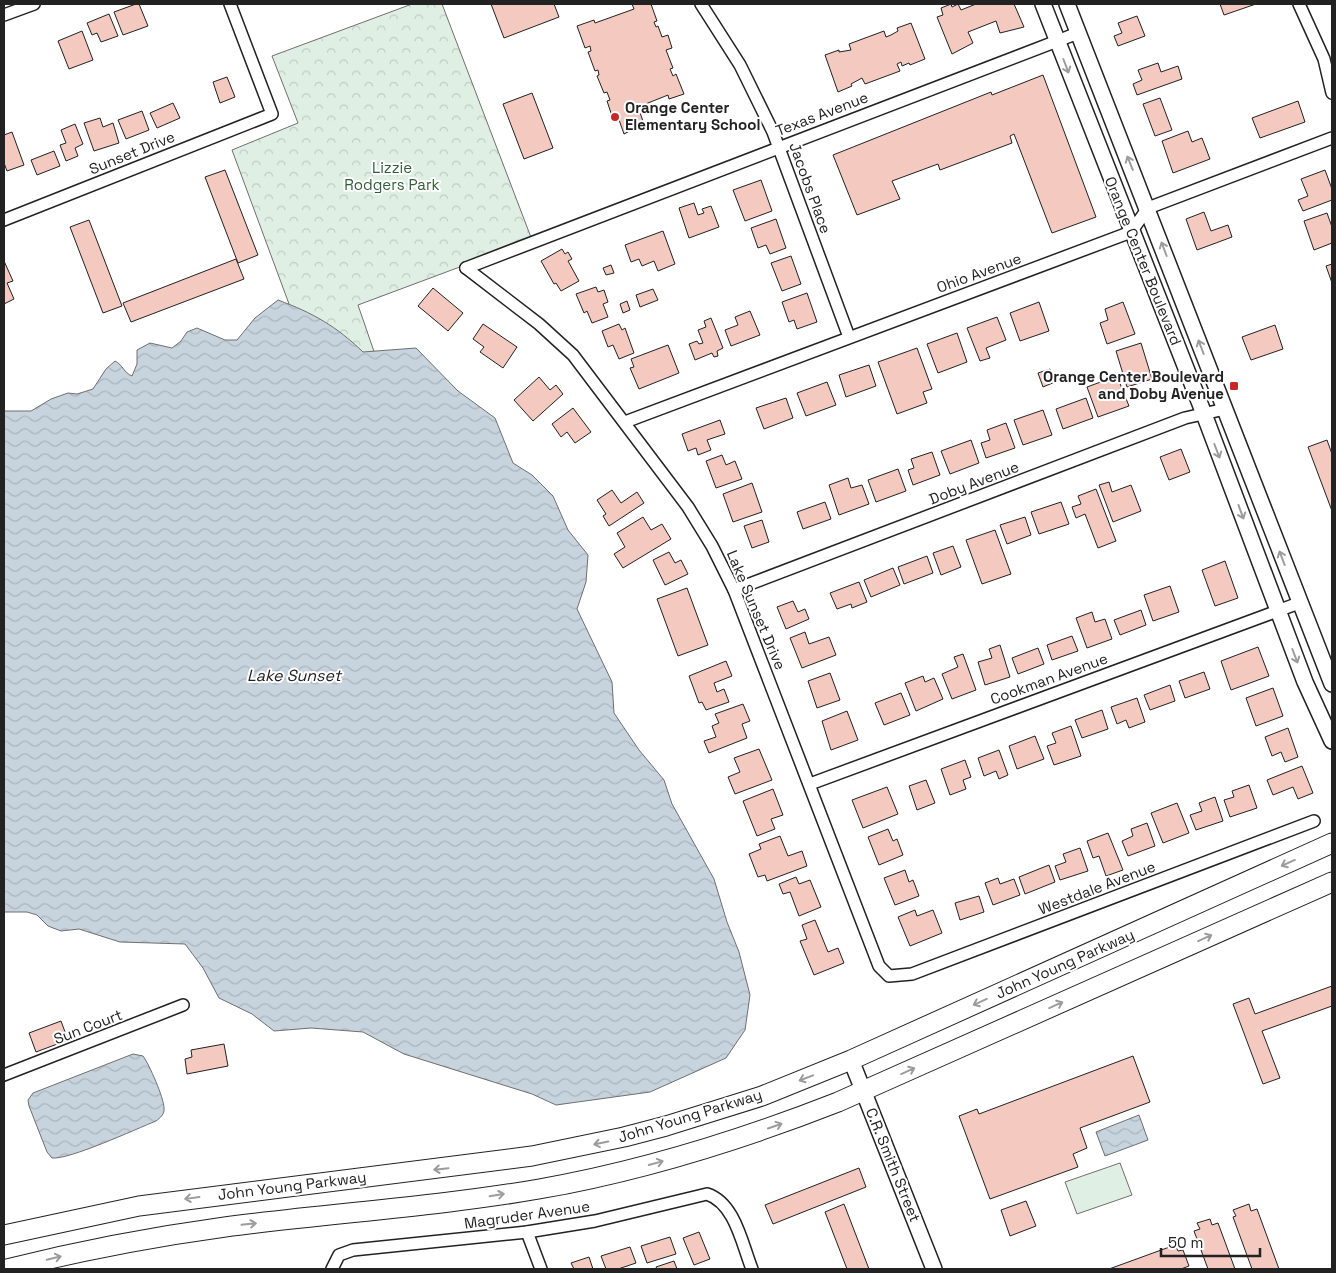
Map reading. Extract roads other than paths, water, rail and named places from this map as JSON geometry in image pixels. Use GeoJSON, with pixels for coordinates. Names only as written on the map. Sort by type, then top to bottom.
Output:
{"type":"FeatureCollection","features":[{"type":"Feature","properties":{"kind":"main road","name":"John Young Parkway"},"geometry":{"type":"LineString","coordinates":[[4,1235],[139,1206],[282,1186],[490,1163],[578,1148],[624,1138],[711,1113],[762,1096],[851,1060],[1332,843]]}},
{"type":"Feature","properties":{"kind":"main road"},"geometry":{"type":"LineString","coordinates":[[7,1269],[87,1250],[190,1232],[466,1200],[584,1181],[716,1146],[778,1125],[864,1091],[1332,882]]}},
{"type":"Feature","properties":{"kind":"street"},"geometry":{"type":"LineString","coordinates":[[4,15],[34,4]]}},
{"type":"Feature","properties":{"kind":"street","name":"Sunset Drive"},"geometry":{"type":"LineString","coordinates":[[4,220],[272,114],[230,4]]}},
{"type":"Feature","properties":{"kind":"street","name":"Jacobs Place"},"geometry":{"type":"LineString","coordinates":[[701,4],[740,64],[779,146],[849,337]]}},
{"type":"Feature","properties":{"kind":"street","name":"Orange Center Boulevard"},"geometry":{"type":"LineString","coordinates":[[1043,4],[1204,414],[1305,682],[1332,741]]}},
{"type":"Feature","properties":{"kind":"street","name":"Orange Center Boulevard"},"geometry":{"type":"LineString","coordinates":[[1067,4],[1332,684]]}},
{"type":"Feature","properties":{"kind":"street"},"geometry":{"type":"LineString","coordinates":[[1299,4],[1324,59],[1332,93]]}},
{"type":"Feature","properties":{"kind":"street","name":"Texas Avenue"},"geometry":{"type":"LineString","coordinates":[[466,268],[779,146],[1078,33]]}},
{"type":"Feature","properties":{"kind":"street"},"geometry":{"type":"LineString","coordinates":[[1131,232],[1148,208],[1332,138]]}},
{"type":"Feature","properties":{"kind":"street","name":"Ohio Avenue"},"geometry":{"type":"LineString","coordinates":[[626,422],[1131,232]]}},
{"type":"Feature","properties":{"kind":"street","name":"Lake Sunset Drive"},"geometry":{"type":"LineString","coordinates":[[466,268],[539,324],[573,355],[626,422],[688,507],[712,546],[734,590],[879,966],[889,976]]}},
{"type":"Feature","properties":{"kind":"street","name":"Doby Avenue"},"geometry":{"type":"LineString","coordinates":[[734,590],[1185,418],[1225,409]]}},
{"type":"Feature","properties":{"kind":"street","name":"Cookman Avenue"},"geometry":{"type":"LineString","coordinates":[[810,784],[1300,603]]}},
{"type":"Feature","properties":{"kind":"street","name":"Westdale Avenue"},"geometry":{"type":"LineString","coordinates":[[889,976],[912,974],[1314,821]]}},
{"type":"Feature","properties":{"kind":"street","name":"Sun Court"},"geometry":{"type":"LineString","coordinates":[[4,1075],[183,1005]]}},
{"type":"Feature","properties":{"kind":"street","name":"C.R. Smith Street"},"geometry":{"type":"LineString","coordinates":[[851,1060],[934,1269]]}},
{"type":"Feature","properties":{"kind":"street","name":"Magruder Avenue"},"geometry":{"type":"LineString","coordinates":[[332,1269],[339,1255],[353,1250],[527,1232],[644,1210],[696,1194],[707,1194],[717,1197],[730,1214],[752,1269]]}},
{"type":"Feature","properties":{"kind":"street"},"geometry":{"type":"LineString","coordinates":[[527,1232],[541,1269]]}},
{"type":"Feature","properties":{"kind":"water","name":"Lake Sunset"},"geometry":{"type":"Polygon","coordinates":[[[278,300],[324,321],[363,352],[416,348],[458,391],[495,418],[513,463],[532,475],[553,496],[568,530],[588,555],[586,582],[577,609],[612,682],[614,713],[639,750],[664,780],[672,804],[714,879],[727,922],[739,952],[750,995],[745,1030],[726,1058],[650,1092],[556,1105],[532,1094],[404,1054],[363,1032],[311,1028],[274,1031],[252,1014],[219,998],[203,968],[185,944],[120,942],[79,929],[61,931],[48,926],[37,915],[27,912],[4,912],[4,411],[31,411],[51,399],[68,393],[77,394],[93,389],[106,369],[115,361],[132,376],[137,364],[137,350],[150,343],[172,348],[181,341],[187,332],[197,328],[225,340],[237,340],[255,318],[278,300]]]}},
{"type":"Feature","properties":{"kind":"water"},"geometry":{"type":"Polygon","coordinates":[[[133,1054],[143,1056],[152,1073],[163,1103],[164,1112],[162,1116],[156,1121],[103,1143],[73,1154],[52,1158],[47,1152],[29,1106],[28,1100],[33,1093],[133,1054]]]}},
{"type":"Feature","properties":{"kind":"water"},"geometry":{"type":"Polygon","coordinates":[[[1139,1115],[1148,1140],[1105,1156],[1096,1132],[1139,1115]]]}},
{"type":"Feature","properties":{"kind":"place","name":"Orange Center Elementary School"},"geometry":{"type":"Point","coordinates":[615,117]}},
{"type":"Feature","properties":{"kind":"place","name":"Orange Center Boulevard and Doby Avenue"},"geometry":{"type":"Point","coordinates":[1234,386]}},
{"type":"Feature","properties":{"kind":"park label","name":"Lizzie Rodgers Park"},"geometry":{"type":"Point","coordinates":[392,176]}}]}
